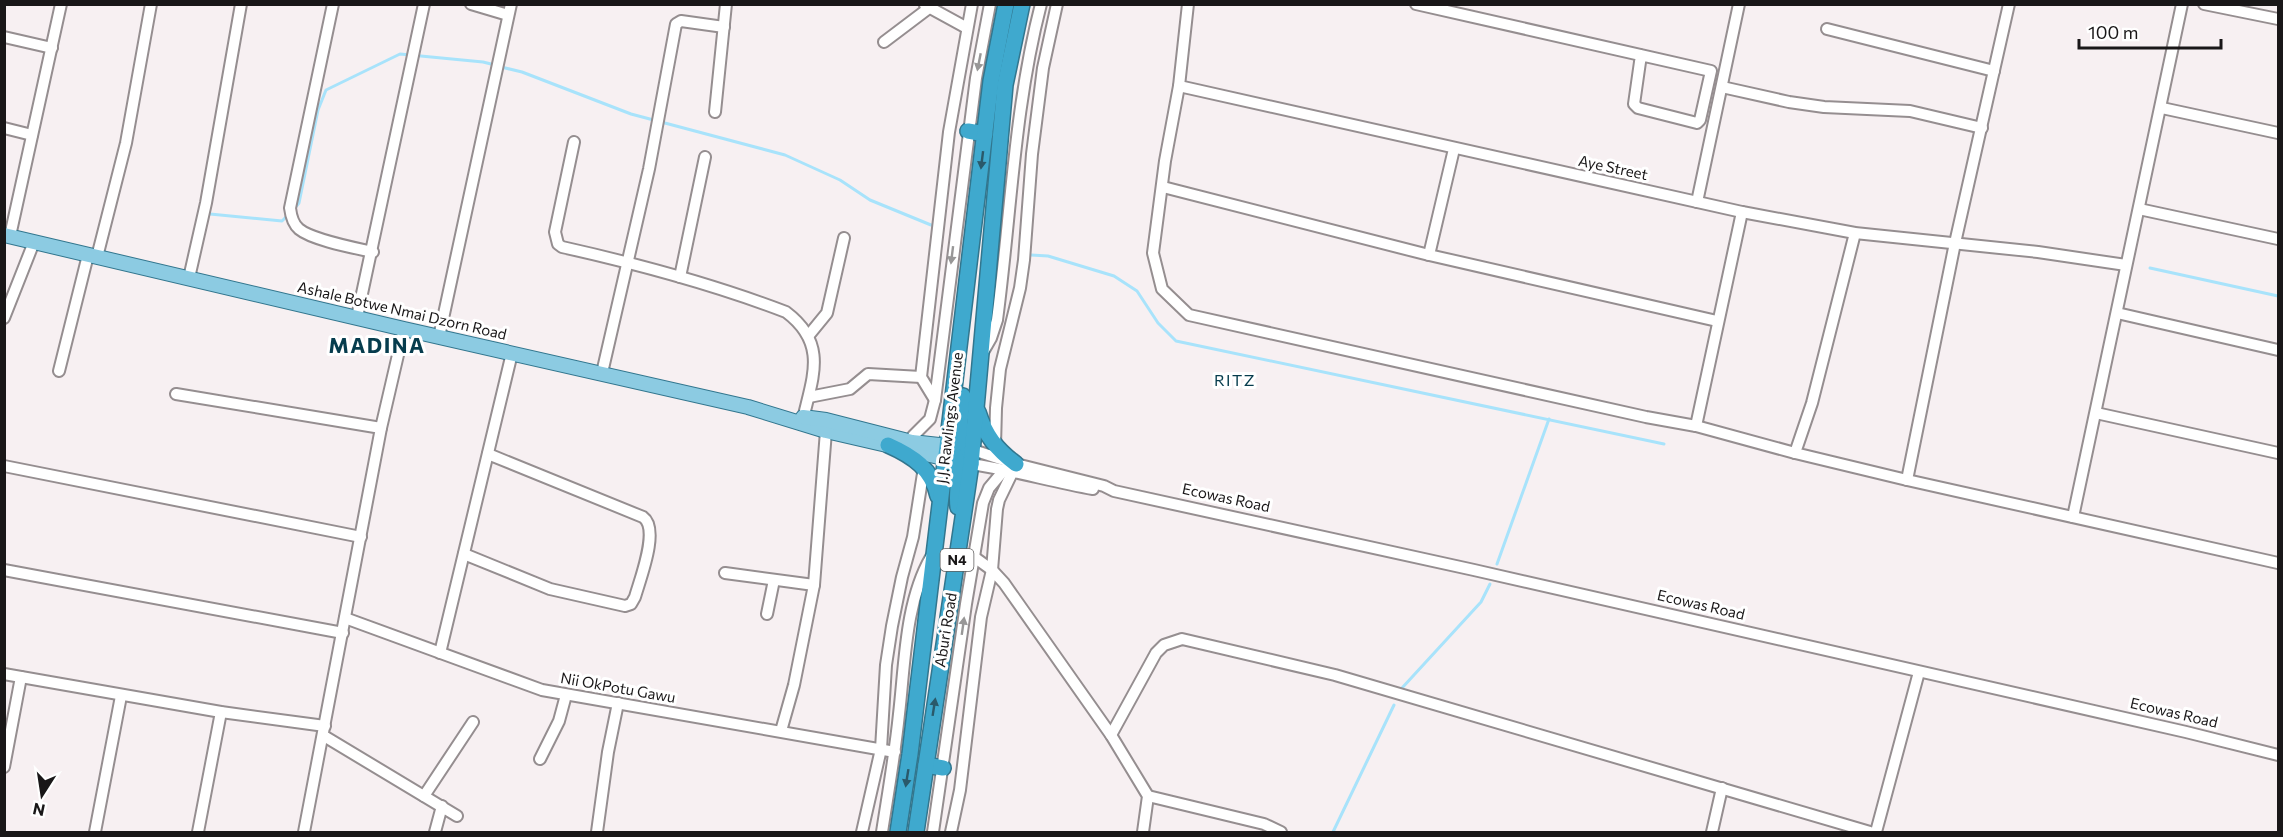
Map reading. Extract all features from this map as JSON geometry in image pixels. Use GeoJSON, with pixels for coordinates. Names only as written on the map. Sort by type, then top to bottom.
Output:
{"type":"FeatureCollection","features":[{"type":"Feature","properties":{"kind":"highway","name":"J.J. Rawlings Avenue"},"geometry":{"type":"LineString","coordinates":[[898,832],[910,754],[940,503],[959,454],[956,370],[991,81],[1006,4]]}},
{"type":"Feature","properties":{"kind":"highway","name":"J.J. Rawlings Avenue"},"geometry":{"type":"LineString","coordinates":[[981,355],[1005,85],[1022,4]]}},
{"type":"Feature","properties":{"kind":"highway"},"geometry":{"type":"LineString","coordinates":[[968,130],[985,134]]}},
{"type":"Feature","properties":{"kind":"highway","name":"Aburi Road"},"geometry":{"type":"LineString","coordinates":[[916,832],[963,518],[959,454],[976,406],[981,355]]}},
{"type":"Feature","properties":{"kind":"highway"},"geometry":{"type":"LineString","coordinates":[[976,406],[984,430],[1011,468]]}},
{"type":"Feature","properties":{"kind":"highway"},"geometry":{"type":"LineString","coordinates":[[888,445],[908,454],[924,467],[936,485],[940,503]]}},
{"type":"Feature","properties":{"kind":"highway"},"geometry":{"type":"LineString","coordinates":[[926,765],[943,768]]}},
{"type":"Feature","properties":{"kind":"main road","name":"Ashale Botwe Nmai Dzorn Road"},"geometry":{"type":"LineString","coordinates":[[7,236],[799,420]]}},
{"type":"Feature","properties":{"kind":"main road"},"geometry":{"type":"LineString","coordinates":[[799,420],[826,420],[959,454]]}},
{"type":"Feature","properties":{"kind":"main road"},"geometry":{"type":"LineString","coordinates":[[799,420],[826,431],[888,445],[959,454]]}},
{"type":"Feature","properties":{"kind":"street"},"geometry":{"type":"LineString","coordinates":[[7,236],[61,4]]}},
{"type":"Feature","properties":{"kind":"street"},"geometry":{"type":"LineString","coordinates":[[59,371],[126,143],[151,4]]}},
{"type":"Feature","properties":{"kind":"street"},"geometry":{"type":"LineString","coordinates":[[189,278],[206,203],[241,4]]}},
{"type":"Feature","properties":{"kind":"street"},"geometry":{"type":"LineString","coordinates":[[333,4],[290,208],[292,220],[299,229],[311,236],[373,252]]}},
{"type":"Feature","properties":{"kind":"street"},"geometry":{"type":"LineString","coordinates":[[357,317],[373,252],[424,4]]}},
{"type":"Feature","properties":{"kind":"street"},"geometry":{"type":"LineString","coordinates":[[439,337],[509,10],[471,4]]}},
{"type":"Feature","properties":{"kind":"street"},"geometry":{"type":"LineString","coordinates":[[715,112],[726,4]]}},
{"type":"Feature","properties":{"kind":"street"},"geometry":{"type":"LineString","coordinates":[[935,400],[921,377],[949,132],[972,4]]}},
{"type":"Feature","properties":{"kind":"street"},"geometry":{"type":"LineString","coordinates":[[912,441],[913,436],[930,419],[935,400],[968,130],[990,4]]}},
{"type":"Feature","properties":{"kind":"street"},"geometry":{"type":"LineString","coordinates":[[981,355],[991,338],[997,320],[1021,108],[1032,37],[1041,4]]}},
{"type":"Feature","properties":{"kind":"street"},"geometry":{"type":"LineString","coordinates":[[995,447],[1000,369],[1022,279],[1032,154],[1043,68],[1057,4]]}},
{"type":"Feature","properties":{"kind":"street"},"geometry":{"type":"LineString","coordinates":[[1188,4],[1179,86],[1153,253],[1162,289],[1190,315],[1646,417],[1696,426],[1907,480],[2278,562]]}},
{"type":"Feature","properties":{"kind":"street"},"geometry":{"type":"LineString","coordinates":[[1416,4],[1641,55],[1711,71],[1700,120],[1697,123],[1638,108],[1634,104],[1641,55]]}},
{"type":"Feature","properties":{"kind":"street"},"geometry":{"type":"LineString","coordinates":[[1697,202],[1739,4]]}},
{"type":"Feature","properties":{"kind":"street"},"geometry":{"type":"LineString","coordinates":[[1907,480],[1955,243],[2009,4]]}},
{"type":"Feature","properties":{"kind":"street"},"geometry":{"type":"LineString","coordinates":[[2073,517],[2162,108],[2182,4]]}},
{"type":"Feature","properties":{"kind":"street"},"geometry":{"type":"LineString","coordinates":[[2204,4],[2278,19]]}},
{"type":"Feature","properties":{"kind":"street"},"geometry":{"type":"LineString","coordinates":[[884,42],[927,6],[967,28]]}},
{"type":"Feature","properties":{"kind":"street"},"geometry":{"type":"LineString","coordinates":[[602,374],[649,169],[676,24],[681,21],[724,27]]}},
{"type":"Feature","properties":{"kind":"street"},"geometry":{"type":"LineString","coordinates":[[1827,29],[1994,71]]}},
{"type":"Feature","properties":{"kind":"street"},"geometry":{"type":"LineString","coordinates":[[4,37],[52,48]]}},
{"type":"Feature","properties":{"kind":"street","name":"Aye Street"},"geometry":{"type":"LineString","coordinates":[[1179,86],[1742,213],[1855,233],[2038,252],[2126,265]]}},
{"type":"Feature","properties":{"kind":"street"},"geometry":{"type":"LineString","coordinates":[[1722,87],[1800,104],[1910,111],[1982,128]]}},
{"type":"Feature","properties":{"kind":"street"},"geometry":{"type":"LineString","coordinates":[[2162,108],[2278,133]]}},
{"type":"Feature","properties":{"kind":"street"},"geometry":{"type":"LineString","coordinates":[[4,128],[32,135]]}},
{"type":"Feature","properties":{"kind":"street"},"geometry":{"type":"LineString","coordinates":[[574,142],[555,239],[562,247],[627,261],[680,276],[786,312],[800,323],[809,335],[813,374],[809,398],[799,420]]}},
{"type":"Feature","properties":{"kind":"street"},"geometry":{"type":"LineString","coordinates":[[1429,255],[1454,149]]}},
{"type":"Feature","properties":{"kind":"street"},"geometry":{"type":"LineString","coordinates":[[680,276],[705,157]]}},
{"type":"Feature","properties":{"kind":"street"},"geometry":{"type":"LineString","coordinates":[[1162,187],[1429,255],[1717,321]]}},
{"type":"Feature","properties":{"kind":"street"},"geometry":{"type":"LineString","coordinates":[[2139,209],[2278,239]]}},
{"type":"Feature","properties":{"kind":"street"},"geometry":{"type":"LineString","coordinates":[[1696,426],[1742,213]]}},
{"type":"Feature","properties":{"kind":"street"},"geometry":{"type":"LineString","coordinates":[[1795,453],[1812,403],[1855,233]]}},
{"type":"Feature","properties":{"kind":"street"},"geometry":{"type":"LineString","coordinates":[[809,335],[827,313],[844,238]]}},
{"type":"Feature","properties":{"kind":"street"},"geometry":{"type":"LineString","coordinates":[[4,318],[34,242]]}},
{"type":"Feature","properties":{"kind":"street"},"geometry":{"type":"LineString","coordinates":[[2117,313],[2278,350]]}},
{"type":"Feature","properties":{"kind":"street"},"geometry":{"type":"LineString","coordinates":[[304,832],[381,428],[404,329]]}},
{"type":"Feature","properties":{"kind":"street"},"geometry":{"type":"LineString","coordinates":[[440,653],[512,353]]}},
{"type":"Feature","properties":{"kind":"street"},"geometry":{"type":"LineString","coordinates":[[809,398],[850,389],[868,374],[921,377]]}},
{"type":"Feature","properties":{"kind":"street"},"geometry":{"type":"LineString","coordinates":[[176,394],[381,428]]}},
{"type":"Feature","properties":{"kind":"street"},"geometry":{"type":"LineString","coordinates":[[2096,413],[2278,453]]}},
{"type":"Feature","properties":{"kind":"street"},"geometry":{"type":"LineString","coordinates":[[781,732],[794,685],[814,585],[826,431]]}},
{"type":"Feature","properties":{"kind":"street"},"geometry":{"type":"LineString","coordinates":[[464,554],[550,589],[625,606],[631,604],[635,597],[651,538],[650,527],[643,517],[488,454]]}},
{"type":"Feature","properties":{"kind":"street","name":"Ecowas Road"},"geometry":{"type":"LineString","coordinates":[[959,454],[1011,468],[1094,483],[1114,490],[1463,567],[2278,755]]}},
{"type":"Feature","properties":{"kind":"street"},"geometry":{"type":"LineString","coordinates":[[4,466],[361,537]]}},
{"type":"Feature","properties":{"kind":"street"},"geometry":{"type":"LineString","coordinates":[[862,832],[881,749],[886,665],[902,577],[914,537],[924,467]]}},
{"type":"Feature","properties":{"kind":"street"},"geometry":{"type":"LineString","coordinates":[[933,832],[983,503],[989,488],[1011,468]]}},
{"type":"Feature","properties":{"kind":"street"},"geometry":{"type":"LineString","coordinates":[[951,832],[960,790],[981,617],[992,570],[997,509],[1011,468]]}},
{"type":"Feature","properties":{"kind":"street","name":"Ecowas Road"},"geometry":{"type":"LineString","coordinates":[[1011,468],[1027,475],[1092,489],[1114,490]]}},
{"type":"Feature","properties":{"kind":"street"},"geometry":{"type":"LineString","coordinates":[[882,832],[895,752],[909,628],[918,584],[933,553]]}},
{"type":"Feature","properties":{"kind":"street"},"geometry":{"type":"LineString","coordinates":[[974,557],[992,570],[1004,583],[1111,735],[1149,796],[1143,832]]}},
{"type":"Feature","properties":{"kind":"street"},"geometry":{"type":"LineString","coordinates":[[4,570],[343,633]]}},
{"type":"Feature","properties":{"kind":"street"},"geometry":{"type":"LineString","coordinates":[[725,573],[814,585]]}},
{"type":"Feature","properties":{"kind":"street"},"geometry":{"type":"LineString","coordinates":[[767,614],[774,580]]}},
{"type":"Feature","properties":{"kind":"street","name":"Nii OkPotu Gawu"},"geometry":{"type":"LineString","coordinates":[[345,618],[504,678],[566,694],[895,752]]}},
{"type":"Feature","properties":{"kind":"street"},"geometry":{"type":"LineString","coordinates":[[1111,735],[1156,654],[1164,645],[1182,639],[1335,675],[1870,832]]}},
{"type":"Feature","properties":{"kind":"street"},"geometry":{"type":"LineString","coordinates":[[1876,832],[1919,672]]}},
{"type":"Feature","properties":{"kind":"street"},"geometry":{"type":"LineString","coordinates":[[4,674],[325,731],[457,816]]}},
{"type":"Feature","properties":{"kind":"street"},"geometry":{"type":"LineString","coordinates":[[4,767],[21,677]]}},
{"type":"Feature","properties":{"kind":"street"},"geometry":{"type":"LineString","coordinates":[[540,759],[558,721],[566,694]]}},
{"type":"Feature","properties":{"kind":"street"},"geometry":{"type":"LineString","coordinates":[[95,832],[121,696]]}},
{"type":"Feature","properties":{"kind":"street"},"geometry":{"type":"LineString","coordinates":[[597,832],[608,752],[618,703]]}},
{"type":"Feature","properties":{"kind":"street"},"geometry":{"type":"LineString","coordinates":[[198,832],[221,712]]}},
{"type":"Feature","properties":{"kind":"street"},"geometry":{"type":"LineString","coordinates":[[424,796],[473,723]]}},
{"type":"Feature","properties":{"kind":"street"},"geometry":{"type":"LineString","coordinates":[[1712,832],[1722,788]]}},
{"type":"Feature","properties":{"kind":"street"},"geometry":{"type":"LineString","coordinates":[[1149,796],[1252,821],[1281,832]]}},
{"type":"Feature","properties":{"kind":"street"},"geometry":{"type":"LineString","coordinates":[[435,832],[442,806]]}},
{"type":"Feature","properties":{"kind":"waterway"},"geometry":{"type":"LineString","coordinates":[[294,209],[299,203],[318,110],[326,90],[400,54],[495,65]]}},
{"type":"Feature","properties":{"kind":"waterway"},"geometry":{"type":"LineString","coordinates":[[501,67],[522,72],[631,114],[785,155],[840,180],[870,200],[931,225]]}},
{"type":"Feature","properties":{"kind":"waterway"},"geometry":{"type":"LineString","coordinates":[[210,214],[282,221],[287,216]]}},
{"type":"Feature","properties":{"kind":"waterway"},"geometry":{"type":"LineString","coordinates":[[1031,255],[1048,256],[1114,276],[1137,291],[1158,323],[1176,341],[1664,444]]}},
{"type":"Feature","properties":{"kind":"waterway"},"geometry":{"type":"LineString","coordinates":[[2150,268],[2278,296]]}},
{"type":"Feature","properties":{"kind":"waterway"},"geometry":{"type":"LineString","coordinates":[[1497,564],[1549,419]]}},
{"type":"Feature","properties":{"kind":"waterway"},"geometry":{"type":"LineString","coordinates":[[1402,688],[1481,602],[1490,584]]}},
{"type":"Feature","properties":{"kind":"waterway"},"geometry":{"type":"LineString","coordinates":[[1333,832],[1394,705]]}},
{"type":"Feature","properties":{"kind":"district","name":"MADINA"},"geometry":{"type":"Point","coordinates":[377,346]}},
{"type":"Feature","properties":{"kind":"district","name":"RITZ"},"geometry":{"type":"Point","coordinates":[1235,380]}}]}
